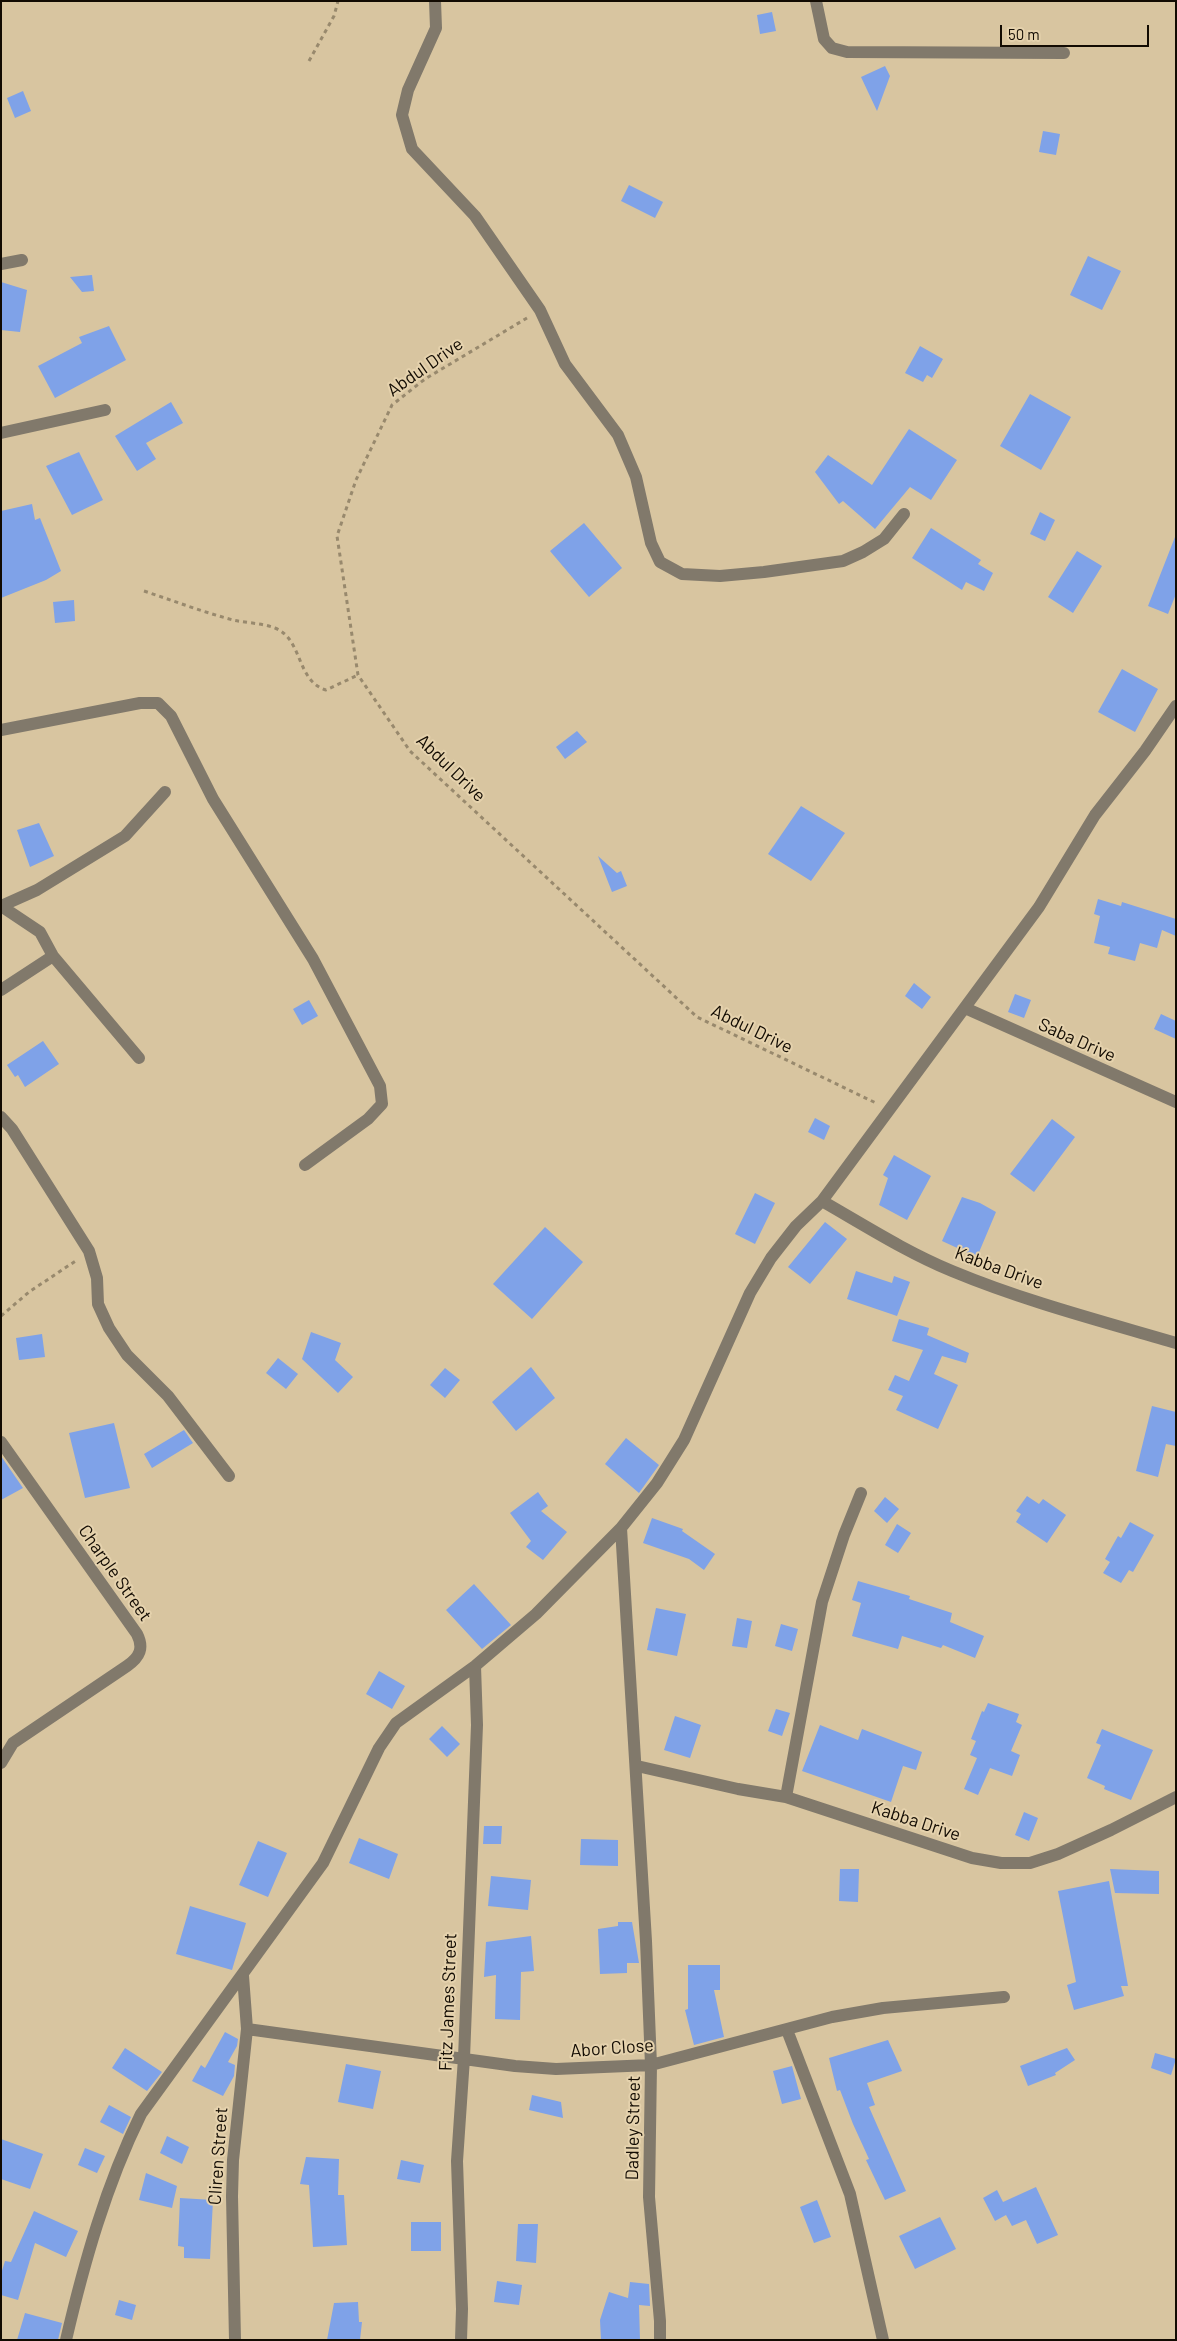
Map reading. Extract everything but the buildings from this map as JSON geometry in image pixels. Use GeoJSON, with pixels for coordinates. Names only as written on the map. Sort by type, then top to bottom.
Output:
{"type":"FeatureCollection","features":[{"type":"Feature","properties":{"kind":"street"},"geometry":{"type":"LineString","coordinates":[[435,1],[436,28],[408,90],[402,115],[412,149],[475,216],[540,310],[565,364],[618,435],[628,454],[636,478],[650,543],[660,562],[682,574],[720,576],[843,561],[863,552],[884,539],[904,514]]}},
{"type":"Feature","properties":{"kind":"street"},"geometry":{"type":"LineString","coordinates":[[816,1],[824,38],[832,48],[848,52],[1064,52]]}},
{"type":"Feature","properties":{"kind":"street"},"geometry":{"type":"LineString","coordinates":[[1,264],[22,260]]}},
{"type":"Feature","properties":{"kind":"street"},"geometry":{"type":"LineString","coordinates":[[1,433],[105,410]]}},
{"type":"Feature","properties":{"kind":"street"},"geometry":{"type":"LineString","coordinates":[[1,730],[140,703],[158,703],[171,716],[213,799],[313,959],[380,1086],[382,1104],[368,1119],[305,1165]]}},
{"type":"Feature","properties":{"kind":"street"},"geometry":{"type":"LineString","coordinates":[[66,2340],[78,2286],[126,2144],[141,2114],[243,1976],[322,1864],[379,1748],[396,1723],[475,1666],[536,1614],[621,1528],[658,1483],[684,1440],[750,1293],[771,1258],[796,1226],[822,1201],[888,1109],[965,1008],[1039,907],[1095,815],[1145,751],[1176,706]]}},
{"type":"Feature","properties":{"kind":"street"},"geometry":{"type":"LineString","coordinates":[[1,906],[36,890],[125,836],[165,792]]}},
{"type":"Feature","properties":{"kind":"street"},"geometry":{"type":"LineString","coordinates":[[1,906],[40,932],[53,956],[139,1058]]}},
{"type":"Feature","properties":{"kind":"street"},"geometry":{"type":"LineString","coordinates":[[1,990],[53,956]]}},
{"type":"Feature","properties":{"kind":"street","name":"Saba Drive"},"geometry":{"type":"LineString","coordinates":[[965,1008],[1176,1102]]}},
{"type":"Feature","properties":{"kind":"street"},"geometry":{"type":"LineString","coordinates":[[1,1117],[12,1129],[88,1250],[98,1278],[98,1304],[109,1328],[127,1356],[168,1396],[229,1476]]}},
{"type":"Feature","properties":{"kind":"street","name":"Kabba Drive"},"geometry":{"type":"LineString","coordinates":[[822,1201],[920,1256],[951,1271],[1093,1319],[1176,1343]]}},
{"type":"Feature","properties":{"kind":"street","name":"Charple Street"},"geometry":{"type":"LineString","coordinates":[[1,1442],[137,1634],[141,1642],[141,1652],[127,1666],[13,1743],[1,1763]]}},
{"type":"Feature","properties":{"kind":"street"},"geometry":{"type":"LineString","coordinates":[[786,1797],[822,1602],[844,1535],[861,1493]]}},
{"type":"Feature","properties":{"kind":"street","name":"Dadley Street"},"geometry":{"type":"LineString","coordinates":[[621,1528],[637,1766],[651,2065],[649,2197],[660,2340]]}},
{"type":"Feature","properties":{"kind":"street","name":"Fitz James Street"},"geometry":{"type":"LineString","coordinates":[[461,2340],[462,2309],[457,2162],[464,2058],[477,1725],[475,1666]]}},
{"type":"Feature","properties":{"kind":"street","name":"Kabba Drive"},"geometry":{"type":"LineString","coordinates":[[637,1766],[738,1789],[786,1797],[972,1858],[1001,1863],[1030,1863],[1058,1854],[1176,1797]]}},
{"type":"Feature","properties":{"kind":"street","name":"Cliren Street"},"geometry":{"type":"LineString","coordinates":[[235,2340],[232,2257],[233,2160],[247,2029],[243,1976]]}},
{"type":"Feature","properties":{"kind":"street","name":"Abor Close"},"geometry":{"type":"LineString","coordinates":[[247,2029],[556,2069],[651,2065],[832,2017],[883,2008],[1004,1997]]}},
{"type":"Feature","properties":{"kind":"street"},"geometry":{"type":"LineString","coordinates":[[787,2030],[850,2194],[882,2340]]}},
{"type":"Feature","properties":{"kind":"path"},"geometry":{"type":"LineString","coordinates":[[309,61],[334,16],[338,1]]}},
{"type":"Feature","properties":{"kind":"path","name":"Abdul Drive"},"geometry":{"type":"LineString","coordinates":[[540,310],[425,379],[392,405],[356,480],[337,536],[358,675],[410,751],[697,1017],[888,1109]]}},
{"type":"Feature","properties":{"kind":"path"},"geometry":{"type":"LineString","coordinates":[[144,591],[233,620],[275,628],[290,637],[309,679],[316,687],[326,690],[358,675]]}},
{"type":"Feature","properties":{"kind":"path"},"geometry":{"type":"LineString","coordinates":[[1,1316],[29,1292],[62,1272],[88,1250]]}}]}
